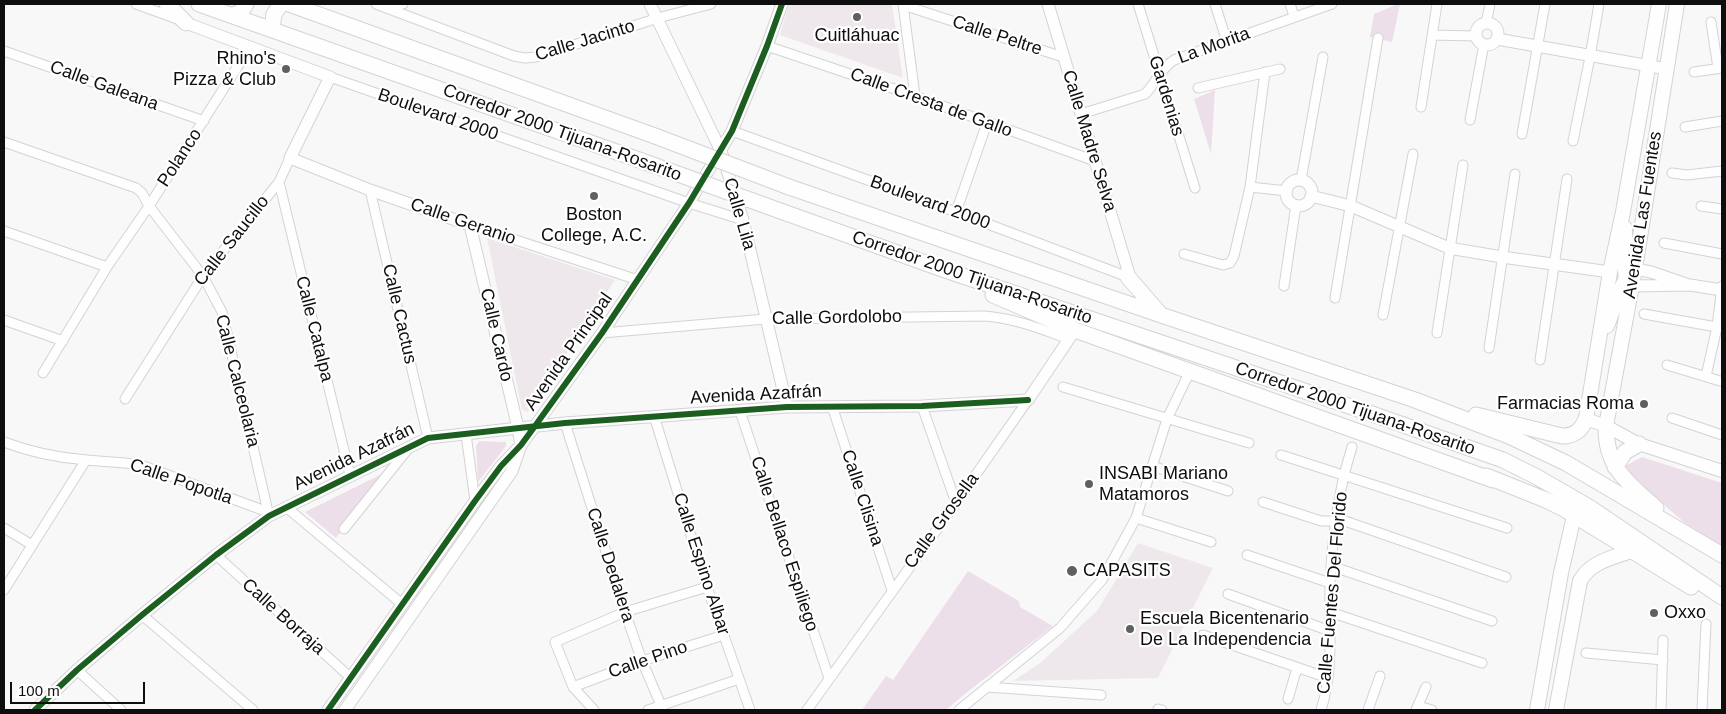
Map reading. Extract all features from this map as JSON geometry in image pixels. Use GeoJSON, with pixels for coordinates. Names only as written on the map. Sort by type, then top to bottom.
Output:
{"type":"FeatureCollection","features":[{"type":"Feature","properties":{"kind":"highway"},"geometry":{"type":"LineString","coordinates":[[168,4],[186,23]]}},
{"type":"Feature","properties":{"kind":"highway","name":"Corredor 2000 Tijuana-Rosarito"},"geometry":{"type":"LineString","coordinates":[[199,4],[945,270],[1358,409],[1503,460],[1537,476],[1589,507],[1722,598]]}},
{"type":"Feature","properties":{"kind":"highway"},"geometry":{"type":"LineString","coordinates":[[233,16],[241,12],[246,4]]}},
{"type":"Feature","properties":{"kind":"highway"},"geometry":{"type":"LineString","coordinates":[[272,29],[274,14],[281,4]]}},
{"type":"Feature","properties":{"kind":"highway","name":"Corredor 2000 Tijuana-Rosarito"},"geometry":{"type":"LineString","coordinates":[[289,4],[655,136],[789,187],[1404,397],[1510,436],[1558,459],[1722,555]]}},
{"type":"Feature","properties":{"kind":"highway"},"geometry":{"type":"LineString","coordinates":[[945,270],[969,285],[1072,334],[1190,372],[1546,500],[1689,587],[1722,602]]}},
{"type":"Feature","properties":{"kind":"highway"},"geometry":{"type":"LineString","coordinates":[[1128,277],[1161,315]]}},
{"type":"Feature","properties":{"kind":"highway"},"geometry":{"type":"LineString","coordinates":[[1404,397],[1562,436],[1570,436],[1578,432],[1586,419]]}},
{"type":"Feature","properties":{"kind":"highway"},"geometry":{"type":"LineString","coordinates":[[1358,409],[1493,480]]}},
{"type":"Feature","properties":{"kind":"highway"},"geometry":{"type":"LineString","coordinates":[[1606,426],[1607,448],[1615,467],[1627,483],[1685,533]]}},
{"type":"Feature","properties":{"kind":"highway"},"geometry":{"type":"LineString","coordinates":[[1615,467],[1626,452],[1639,444]]}},
{"type":"Feature","properties":{"kind":"main road","name":"Avenida Las Fuentes"},"geometry":{"type":"LineString","coordinates":[[1586,419],[1610,272],[1623,212],[1659,4]]}},
{"type":"Feature","properties":{"kind":"main road","name":"Avenida Las Fuentes"},"geometry":{"type":"LineString","coordinates":[[1606,426],[1677,4]]}},
{"type":"Feature","properties":{"kind":"main road"},"geometry":{"type":"LineString","coordinates":[[1599,347],[1631,278],[1623,212]]}},
{"type":"Feature","properties":{"kind":"main road"},"geometry":{"type":"LineString","coordinates":[[1586,419],[1606,426],[1639,444],[1722,471]]}},
{"type":"Feature","properties":{"kind":"main road"},"geometry":{"type":"LineString","coordinates":[[1537,710],[1561,573],[1574,516]]}},
{"type":"Feature","properties":{"kind":"main road"},"geometry":{"type":"LineString","coordinates":[[1556,710],[1580,581],[1588,568],[1631,551]]}},
{"type":"Feature","properties":{"kind":"street","name":"Boulevard 2000"},"geometry":{"type":"LineString","coordinates":[[136,4],[330,77],[689,203],[743,220]]}},
{"type":"Feature","properties":{"kind":"street","name":"Calle Jacinto"},"geometry":{"type":"LineString","coordinates":[[376,4],[514,56],[525,58],[536,57],[658,18],[711,4]]}},
{"type":"Feature","properties":{"kind":"street"},"geometry":{"type":"LineString","coordinates":[[388,8],[403,4]]}},
{"type":"Feature","properties":{"kind":"street","name":"Calle Lila"},"geometry":{"type":"LineString","coordinates":[[650,4],[721,151],[743,220],[787,407]]}},
{"type":"Feature","properties":{"kind":"street","name":"Avenida Principal"},"geometry":{"type":"LineString","coordinates":[[328,710],[475,501],[501,466],[520,446],[602,333],[689,203],[732,131],[782,4]]}},
{"type":"Feature","properties":{"kind":"street"},"geometry":{"type":"LineString","coordinates":[[903,4],[915,96]]}},
{"type":"Feature","properties":{"kind":"street","name":"Calle Peltre"},"geometry":{"type":"LineString","coordinates":[[903,4],[1063,58]]}},
{"type":"Feature","properties":{"kind":"street","name":"Calle Madre Selva"},"geometry":{"type":"LineString","coordinates":[[1048,4],[1129,274],[1128,277]]}},
{"type":"Feature","properties":{"kind":"street","name":"Gardenias"},"geometry":{"type":"LineString","coordinates":[[1138,4],[1195,188]]}},
{"type":"Feature","properties":{"kind":"street"},"geometry":{"type":"LineString","coordinates":[[1215,4],[1227,42]]}},
{"type":"Feature","properties":{"kind":"street"},"geometry":{"type":"LineString","coordinates":[[1290,4],[1294,16]]}},
{"type":"Feature","properties":{"kind":"street","name":"La Morita"},"geometry":{"type":"LineString","coordinates":[[1081,114],[1146,94],[1167,64],[1174,60],[1332,4]]}},
{"type":"Feature","properties":{"kind":"street"},"geometry":{"type":"LineString","coordinates":[[1421,107],[1437,4]]}},
{"type":"Feature","properties":{"kind":"street"},"geometry":{"type":"LineString","coordinates":[[1486,23],[1490,4]]}},
{"type":"Feature","properties":{"kind":"street"},"geometry":{"type":"LineString","coordinates":[[1522,134],[1545,4]]}},
{"type":"Feature","properties":{"kind":"street"},"geometry":{"type":"LineString","coordinates":[[1573,141],[1599,4]]}},
{"type":"Feature","properties":{"kind":"street"},"geometry":{"type":"LineString","coordinates":[[1694,72],[1720,68],[1711,22]]}},
{"type":"Feature","properties":{"kind":"street"},"geometry":{"type":"LineString","coordinates":[[1432,35],[1480,40],[1491,44],[1497,39],[1498,31],[1490,23],[1483,24],[1477,29],[1480,40],[1470,120]]}},
{"type":"Feature","properties":{"kind":"street"},"geometry":{"type":"LineString","coordinates":[[1335,298],[1378,38]]}},
{"type":"Feature","properties":{"kind":"street"},"geometry":{"type":"LineString","coordinates":[[1497,39],[1590,57],[1667,69]]}},
{"type":"Feature","properties":{"kind":"street","name":"Calle Cresta de Gallo"},"geometry":{"type":"LineString","coordinates":[[767,46],[915,96],[1095,161]]}},
{"type":"Feature","properties":{"kind":"street","name":"Polanco"},"geometry":{"type":"LineString","coordinates":[[43,372],[107,267],[150,206],[250,47]]}},
{"type":"Feature","properties":{"kind":"street","name":"Calle Galeana"},"geometry":{"type":"LineString","coordinates":[[4,51],[204,121]]}},
{"type":"Feature","properties":{"kind":"street"},"geometry":{"type":"LineString","coordinates":[[1301,180],[1323,57]]}},
{"type":"Feature","properties":{"kind":"street"},"geometry":{"type":"LineString","coordinates":[[1198,88],[1280,69]]}},
{"type":"Feature","properties":{"kind":"street"},"geometry":{"type":"LineString","coordinates":[[1184,254],[1223,265],[1230,263],[1234,256],[1250,187],[1265,72]]}},
{"type":"Feature","properties":{"kind":"street","name":"Calle Saucillo"},"geometry":{"type":"LineString","coordinates":[[125,399],[203,276],[278,182],[330,77]]}},
{"type":"Feature","properties":{"kind":"street"},"geometry":{"type":"LineString","coordinates":[[1685,127],[1722,121]]}},
{"type":"Feature","properties":{"kind":"street"},"geometry":{"type":"LineString","coordinates":[[956,212],[988,123]]}},
{"type":"Feature","properties":{"kind":"street","name":"Boulevard 2000"},"geometry":{"type":"LineString","coordinates":[[732,131],[1128,277]]}},
{"type":"Feature","properties":{"kind":"street","name":"Calle Calceolaria"},"geometry":{"type":"LineString","coordinates":[[4,142],[136,188],[203,276],[222,312],[269,514]]}},
{"type":"Feature","properties":{"kind":"street"},"geometry":{"type":"LineString","coordinates":[[1383,314],[1413,154]]}},
{"type":"Feature","properties":{"kind":"street","name":"Calle Geranio"},"geometry":{"type":"LineString","coordinates":[[290,158],[370,190],[638,280]]}},
{"type":"Feature","properties":{"kind":"street"},"geometry":{"type":"LineString","coordinates":[[1437,334],[1463,165]]}},
{"type":"Feature","properties":{"kind":"street"},"geometry":{"type":"LineString","coordinates":[[1672,173],[1687,175],[1722,171]]}},
{"type":"Feature","properties":{"kind":"street"},"geometry":{"type":"LineString","coordinates":[[1489,348],[1515,174]]}},
{"type":"Feature","properties":{"kind":"street"},"geometry":{"type":"LineString","coordinates":[[1540,360],[1567,179]]}},
{"type":"Feature","properties":{"kind":"street"},"geometry":{"type":"LineString","coordinates":[[1301,180],[1311,187],[1312,196],[1304,204],[1296,205],[1288,198],[1287,191],[1290,184],[1301,180]]}},
{"type":"Feature","properties":{"kind":"street","name":"Calle Catalpa"},"geometry":{"type":"LineString","coordinates":[[278,182],[350,475]]}},
{"type":"Feature","properties":{"kind":"street"},"geometry":{"type":"LineString","coordinates":[[1250,187],[1287,191]]}},
{"type":"Feature","properties":{"kind":"street","name":"Calle Cactus"},"geometry":{"type":"LineString","coordinates":[[370,190],[428,438]]}},
{"type":"Feature","properties":{"kind":"street"},"geometry":{"type":"LineString","coordinates":[[1312,196],[1351,206],[1450,248],[1610,272]]}},
{"type":"Feature","properties":{"kind":"street"},"geometry":{"type":"LineString","coordinates":[[1284,286],[1296,205]]}},
{"type":"Feature","properties":{"kind":"street"},"geometry":{"type":"LineString","coordinates":[[1701,206],[1722,209]]}},
{"type":"Feature","properties":{"kind":"street","name":"Calle Cardo"},"geometry":{"type":"LineString","coordinates":[[470,225],[518,428],[520,446]]}},
{"type":"Feature","properties":{"kind":"street"},"geometry":{"type":"LineString","coordinates":[[4,231],[107,267]]}},
{"type":"Feature","properties":{"kind":"street"},"geometry":{"type":"LineString","coordinates":[[1664,243],[1722,254]]}},
{"type":"Feature","properties":{"kind":"street"},"geometry":{"type":"LineString","coordinates":[[1631,278],[1722,290]]}},
{"type":"Feature","properties":{"kind":"street"},"geometry":{"type":"LineString","coordinates":[[1631,278],[1674,279],[1690,286]]}},
{"type":"Feature","properties":{"kind":"street"},"geometry":{"type":"LineString","coordinates":[[1706,376],[1720,328],[1722,285]]}},
{"type":"Feature","properties":{"kind":"street"},"geometry":{"type":"LineString","coordinates":[[1644,314],[1720,328]]}},
{"type":"Feature","properties":{"kind":"street","name":"Calle Gordolobo"},"geometry":{"type":"LineString","coordinates":[[602,333],[766,319],[1001,317],[1072,334]]}},
{"type":"Feature","properties":{"kind":"street"},"geometry":{"type":"LineString","coordinates":[[4,320],[63,341]]}},
{"type":"Feature","properties":{"kind":"street","name":"Calle Grosella"},"geometry":{"type":"LineString","coordinates":[[806,710],[956,502],[1072,334]]}},
{"type":"Feature","properties":{"kind":"street"},"geometry":{"type":"LineString","coordinates":[[1667,365],[1720,381]]}},
{"type":"Feature","properties":{"kind":"street"},"geometry":{"type":"LineString","coordinates":[[959,710],[1060,628],[1102,580],[1136,518],[1167,419],[1190,372]]}},
{"type":"Feature","properties":{"kind":"street"},"geometry":{"type":"LineString","coordinates":[[1063,387],[1249,444]]}},
{"type":"Feature","properties":{"kind":"street","name":"Avenida Azafrán"},"geometry":{"type":"LineString","coordinates":[[35,710],[77,670],[142,614],[269,514],[428,438],[565,423],[787,407],[922,406],[1028,400]]}},
{"type":"Feature","properties":{"kind":"street","name":"Calle Clisina"},"geometry":{"type":"LineString","coordinates":[[832,406],[892,590]]}},
{"type":"Feature","properties":{"kind":"street"},"geometry":{"type":"LineString","coordinates":[[922,406],[956,502]]}},
{"type":"Feature","properties":{"kind":"street","name":"Calle Bellaco Espiliego"},"geometry":{"type":"LineString","coordinates":[[740,410],[829,678]]}},
{"type":"Feature","properties":{"kind":"street","name":"Calle Espino Albar"},"geometry":{"type":"LineString","coordinates":[[654,416],[707,587],[750,710]]}},
{"type":"Feature","properties":{"kind":"street"},"geometry":{"type":"LineString","coordinates":[[1672,418],[1722,435]]}},
{"type":"Feature","properties":{"kind":"street","name":"Calle Dedalera"},"geometry":{"type":"LineString","coordinates":[[565,423],[625,612],[642,661],[662,708]]}},
{"type":"Feature","properties":{"kind":"street"},"geometry":{"type":"LineString","coordinates":[[466,434],[475,501]]}},
{"type":"Feature","properties":{"kind":"street","name":"Calle Popotla"},"geometry":{"type":"LineString","coordinates":[[4,442],[23,450],[86,460],[140,465],[269,514]]}},
{"type":"Feature","properties":{"kind":"street","name":"Avenida Principal"},"geometry":{"type":"LineString","coordinates":[[345,710],[512,471],[520,446]]}},
{"type":"Feature","properties":{"kind":"street"},"geometry":{"type":"LineString","coordinates":[[344,529],[410,447]]}},
{"type":"Feature","properties":{"kind":"street","name":"Calle Fuentes Del Florido"},"geometry":{"type":"LineString","coordinates":[[1321,710],[1328,678],[1330,583],[1335,521],[1343,476],[1352,448]]}},
{"type":"Feature","properties":{"kind":"street"},"geometry":{"type":"LineString","coordinates":[[1282,455],[1507,528]]}},
{"type":"Feature","properties":{"kind":"street"},"geometry":{"type":"LineString","coordinates":[[4,590],[86,460]]}},
{"type":"Feature","properties":{"kind":"street"},"geometry":{"type":"LineString","coordinates":[[1152,466],[1228,491]]}},
{"type":"Feature","properties":{"kind":"street"},"geometry":{"type":"LineString","coordinates":[[1263,502],[1321,521],[1345,521],[1506,577]]}},
{"type":"Feature","properties":{"kind":"street"},"geometry":{"type":"LineString","coordinates":[[286,507],[402,604]]}},
{"type":"Feature","properties":{"kind":"street"},"geometry":{"type":"LineString","coordinates":[[1136,518],[1211,542]]}},
{"type":"Feature","properties":{"kind":"street"},"geometry":{"type":"LineString","coordinates":[[4,528],[32,545]]}},
{"type":"Feature","properties":{"kind":"street","name":"Calle Borraja"},"geometry":{"type":"LineString","coordinates":[[216,555],[351,678]]}},
{"type":"Feature","properties":{"kind":"street"},"geometry":{"type":"LineString","coordinates":[[1247,555],[1330,583]]}},
{"type":"Feature","properties":{"kind":"street"},"geometry":{"type":"LineString","coordinates":[[1331,566],[1492,621]]}},
{"type":"Feature","properties":{"kind":"street"},"geometry":{"type":"LineString","coordinates":[[594,710],[573,686],[554,642],[625,612],[707,587]]}},
{"type":"Feature","properties":{"kind":"street"},"geometry":{"type":"LineString","coordinates":[[1228,594],[1330,630]]}},
{"type":"Feature","properties":{"kind":"street"},"geometry":{"type":"LineString","coordinates":[[1330,612],[1482,663]]}},
{"type":"Feature","properties":{"kind":"street"},"geometry":{"type":"LineString","coordinates":[[142,614],[253,710]]}},
{"type":"Feature","properties":{"kind":"street"},"geometry":{"type":"LineString","coordinates":[[1702,710],[1706,624]]}},
{"type":"Feature","properties":{"kind":"street","name":"Calle Pino"},"geometry":{"type":"LineString","coordinates":[[573,686],[642,661],[724,635]]}},
{"type":"Feature","properties":{"kind":"street"},"geometry":{"type":"LineString","coordinates":[[1203,635],[1328,678]]}},
{"type":"Feature","properties":{"kind":"street"},"geometry":{"type":"LineString","coordinates":[[1661,710],[1663,640]]}},
{"type":"Feature","properties":{"kind":"street"},"geometry":{"type":"LineString","coordinates":[[1586,653],[1663,660]]}},
{"type":"Feature","properties":{"kind":"street"},"geometry":{"type":"LineString","coordinates":[[1288,699],[1296,668]]}},
{"type":"Feature","properties":{"kind":"street"},"geometry":{"type":"LineString","coordinates":[[77,670],[121,710]]}},
{"type":"Feature","properties":{"kind":"street"},"geometry":{"type":"LineString","coordinates":[[1368,710],[1380,676]]}},
{"type":"Feature","properties":{"kind":"street"},"geometry":{"type":"LineString","coordinates":[[648,710],[662,708],[739,679]]}},
{"type":"Feature","properties":{"kind":"street"},"geometry":{"type":"LineString","coordinates":[[988,687],[1102,695]]}},
{"type":"Feature","properties":{"kind":"street"},"geometry":{"type":"LineString","coordinates":[[1426,687],[1417,708],[1432,710]]}},
{"type":"Feature","properties":{"kind":"shaded area"},"geometry":{"type":"Polygon","coordinates":[[[789,4],[892,4],[903,78],[780,35],[789,4]]]}},
{"type":"Feature","properties":{"kind":"shaded area"},"geometry":{"type":"Polygon","coordinates":[[[1400,4],[1392,42],[1370,37],[1374,14],[1400,4]]]}},
{"type":"Feature","properties":{"kind":"shaded area"},"geometry":{"type":"Polygon","coordinates":[[[1215,90],[1211,154],[1194,99],[1215,90]]]}},
{"type":"Feature","properties":{"kind":"shaded area"},"geometry":{"type":"Polygon","coordinates":[[[487,238],[615,280],[528,412],[522,410],[487,238]]]}},
{"type":"Feature","properties":{"kind":"shaded area"},"geometry":{"type":"Polygon","coordinates":[[[479,441],[506,442],[506,446],[478,482],[476,446],[479,441]]]}},
{"type":"Feature","properties":{"kind":"shaded area"},"geometry":{"type":"Polygon","coordinates":[[[1642,457],[1722,483],[1722,546],[1685,523],[1628,474],[1625,466],[1642,457]]]}},
{"type":"Feature","properties":{"kind":"shaded area"},"geometry":{"type":"Polygon","coordinates":[[[386,472],[336,538],[305,512],[386,472]]]}},
{"type":"Feature","properties":{"kind":"shaded area","name":"Escuela Bicentenario De La Independencia"},"geometry":{"type":"Polygon","coordinates":[[[1138,543],[1213,568],[1158,678],[1013,681],[1039,664],[1097,611],[1138,543]]]}},
{"type":"Feature","properties":{"kind":"shaded area"},"geometry":{"type":"Polygon","coordinates":[[[968,571],[1019,601],[1020,607],[1053,626],[946,710],[862,710],[886,676],[893,680],[968,571]]]}},
{"type":"Feature","properties":{"kind":"cycle path"},"geometry":{"type":"LineString","coordinates":[[328,710],[475,501],[501,466],[521,445],[602,333],[689,203],[732,131],[782,4]]}},
{"type":"Feature","properties":{"kind":"cycle path"},"geometry":{"type":"LineString","coordinates":[[35,710],[77,670],[142,615],[216,555],[269,516],[428,438],[565,423],[787,407],[922,406],[1028,400]]}},
{"type":"Feature","properties":{"kind":"place","name":"Cuitláhuac"},"geometry":{"type":"Point","coordinates":[857,17]}},
{"type":"Feature","properties":{"kind":"place","name":"Rhino's Pizza & Club"},"geometry":{"type":"Point","coordinates":[286,69]}},
{"type":"Feature","properties":{"kind":"place","name":"Boston College, A.C."},"geometry":{"type":"Point","coordinates":[594,196]}},
{"type":"Feature","properties":{"kind":"place","name":"Farmacias Roma"},"geometry":{"type":"Point","coordinates":[1644,404]}},
{"type":"Feature","properties":{"kind":"place","name":"INSABI Mariano Matamoros"},"geometry":{"type":"Point","coordinates":[1089,484]}},
{"type":"Feature","properties":{"kind":"place","name":"CAPASITS"},"geometry":{"type":"Point","coordinates":[1072,571]}},
{"type":"Feature","properties":{"kind":"place","name":"Oxxo"},"geometry":{"type":"Point","coordinates":[1654,613]}},
{"type":"Feature","properties":{"kind":"place","name":"Escuela Bicentenario De La Independencia"},"geometry":{"type":"Point","coordinates":[1130,629]}}]}
